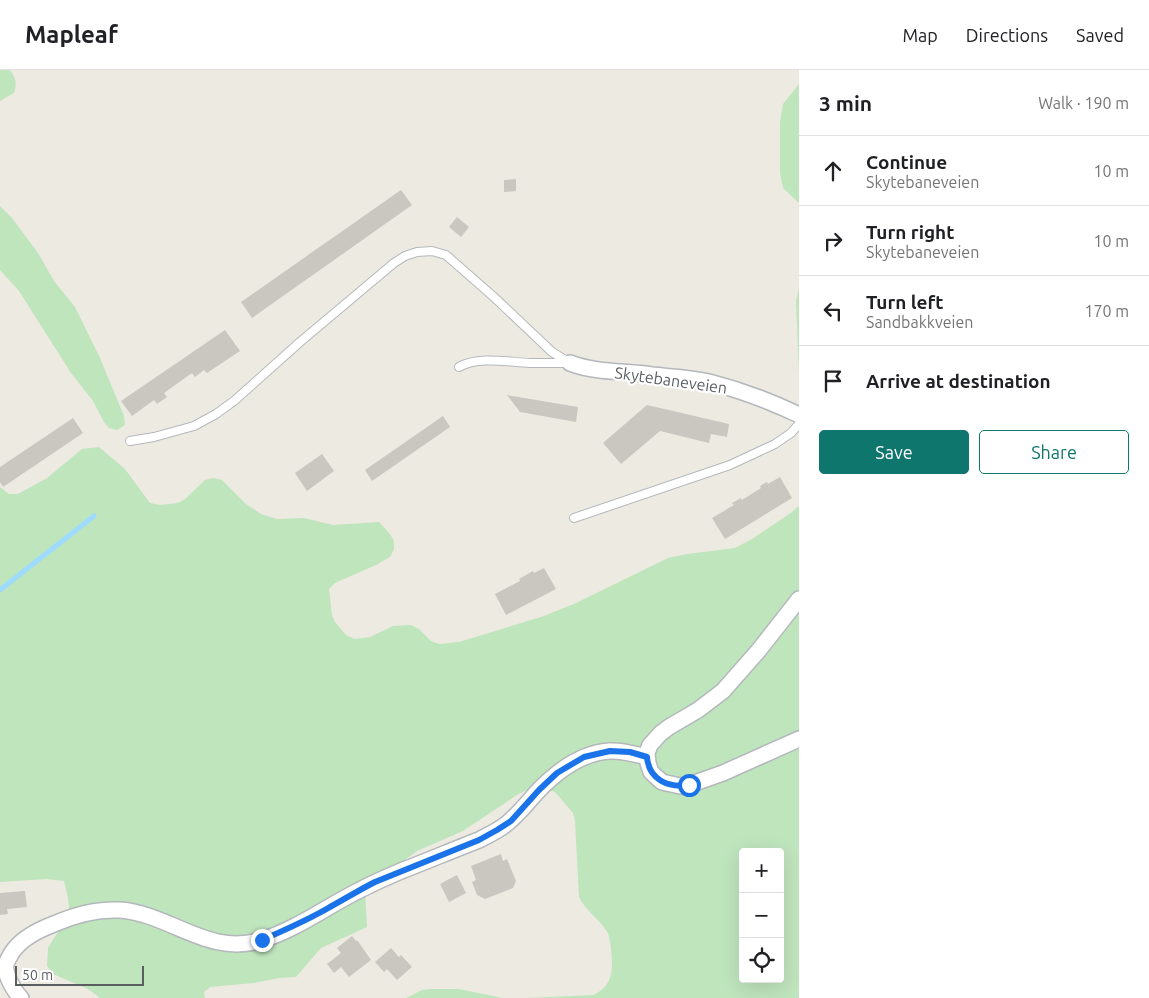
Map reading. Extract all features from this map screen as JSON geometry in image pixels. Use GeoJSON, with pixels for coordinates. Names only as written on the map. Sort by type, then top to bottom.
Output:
{"type":"FeatureCollection","features":[{"type":"Feature","properties":{"kind":"street","name":"Skytebaneveien"},"geometry":{"type":"LineString","coordinates":[[570,363],[601,371],[649,374],[708,382],[738,390],[799,415]]}},
{"type":"Feature","properties":{"kind":"street"},"geometry":{"type":"LineString","coordinates":[[799,599],[759,650],[723,691],[698,710],[661,733],[650,745],[647,757],[651,772],[662,782],[680,786],[698,783],[799,739]]}},
{"type":"Feature","properties":{"kind":"street"},"geometry":{"type":"LineString","coordinates":[[21,998],[9,979],[6,965],[12,952],[23,940],[41,929],[64,920],[85,914],[121,910],[145,916],[215,942],[239,944],[262,940],[329,908],[375,882],[479,840],[497,830],[511,821],[557,773],[584,757],[610,751],[630,752],[647,757]]}},
{"type":"Feature","properties":{"kind":"lane"},"geometry":{"type":"LineString","coordinates":[[130,441],[154,437],[194,426],[216,414],[234,401],[394,262],[417,252],[432,251],[446,255],[552,352],[570,363]]}},
{"type":"Feature","properties":{"kind":"lane"},"geometry":{"type":"LineString","coordinates":[[459,367],[471,362],[484,361],[570,363]]}},
{"type":"Feature","properties":{"kind":"lane"},"geometry":{"type":"LineString","coordinates":[[574,518],[730,465],[775,444],[791,433],[799,424]]}},
{"type":"Feature","properties":{"kind":"green space"},"geometry":{"type":"Polygon","coordinates":[[[0,70],[10,70],[16,84],[14,93],[0,101],[0,70]]]}},
{"type":"Feature","properties":{"kind":"green space"},"geometry":{"type":"Polygon","coordinates":[[[799,84],[799,203],[783,188],[780,173],[780,122],[783,104],[799,84]]]}},
{"type":"Feature","properties":{"kind":"green space"},"geometry":{"type":"Polygon","coordinates":[[[0,206],[12,218],[38,253],[54,281],[75,307],[100,358],[124,416],[125,425],[117,430],[109,428],[104,422],[93,401],[71,373],[19,291],[0,270],[0,206]]]}},
{"type":"Feature","properties":{"kind":"green space"},"geometry":{"type":"Polygon","coordinates":[[[799,288],[799,375],[796,301],[799,288]]]}},
{"type":"Feature","properties":{"kind":"green space"},"geometry":{"type":"Polygon","coordinates":[[[99,447],[125,469],[150,503],[160,505],[178,503],[205,480],[213,478],[222,480],[246,504],[261,514],[277,519],[304,518],[333,525],[379,522],[394,541],[394,549],[390,557],[335,583],[329,589],[332,615],[335,622],[346,635],[354,639],[370,637],[393,626],[411,625],[419,629],[431,641],[439,644],[459,642],[544,616],[576,603],[668,558],[735,548],[752,539],[799,506],[799,998],[526,998],[593,995],[605,987],[612,970],[610,939],[607,932],[579,897],[573,813],[555,792],[546,789],[527,790],[517,795],[463,831],[417,851],[402,862],[382,872],[365,891],[367,927],[321,948],[296,977],[210,987],[204,992],[205,998],[100,998],[88,989],[53,974],[47,966],[48,948],[70,916],[64,881],[47,879],[0,882],[0,487],[9,494],[18,494],[47,478],[82,449],[99,447]]]}},
{"type":"Feature","properties":{"kind":"green space"},"geometry":{"type":"Polygon","coordinates":[[[459,989],[503,998],[406,998],[422,990],[459,989]]]}},
{"type":"Feature","properties":{"kind":"building"},"geometry":{"type":"Polygon","coordinates":[[[516,179],[516,191],[504,192],[504,180],[516,179]]]}},
{"type":"Feature","properties":{"kind":"building"},"geometry":{"type":"Polygon","coordinates":[[[401,190],[412,205],[252,318],[241,302],[401,190]]]}},
{"type":"Feature","properties":{"kind":"building"},"geometry":{"type":"Polygon","coordinates":[[[457,217],[469,227],[461,237],[449,227],[457,217]]]}},
{"type":"Feature","properties":{"kind":"building"},"geometry":{"type":"Polygon","coordinates":[[[225,330],[240,351],[207,373],[204,370],[195,377],[192,373],[164,393],[167,397],[157,404],[154,400],[132,416],[121,401],[225,330]]]}},
{"type":"Feature","properties":{"kind":"building"},"geometry":{"type":"Polygon","coordinates":[[[507,395],[578,407],[576,422],[520,412],[507,395]]]}},
{"type":"Feature","properties":{"kind":"building"},"geometry":{"type":"Polygon","coordinates":[[[647,405],[729,424],[727,437],[711,434],[709,443],[660,431],[621,464],[603,443],[647,405]]]}},
{"type":"Feature","properties":{"kind":"building"},"geometry":{"type":"Polygon","coordinates":[[[443,416],[450,427],[372,481],[365,470],[443,416]]]}},
{"type":"Feature","properties":{"kind":"building"},"geometry":{"type":"Polygon","coordinates":[[[73,418],[83,433],[3,487],[0,482],[0,467],[73,418]]]}},
{"type":"Feature","properties":{"kind":"building"},"geometry":{"type":"Polygon","coordinates":[[[322,454],[334,471],[307,491],[295,473],[322,454]]]}},
{"type":"Feature","properties":{"kind":"building"},"geometry":{"type":"Polygon","coordinates":[[[780,477],[792,498],[725,539],[712,518],[734,505],[732,503],[741,498],[742,500],[761,488],[760,486],[780,477]]]}},
{"type":"Feature","properties":{"kind":"building"},"geometry":{"type":"Polygon","coordinates":[[[544,568],[556,589],[506,615],[495,594],[520,581],[519,579],[533,571],[534,573],[544,568]]]}},
{"type":"Feature","properties":{"kind":"building"},"geometry":{"type":"Polygon","coordinates":[[[501,854],[503,861],[507,859],[516,881],[513,888],[485,899],[477,895],[472,882],[476,880],[471,866],[501,854]]]}},
{"type":"Feature","properties":{"kind":"building"},"geometry":{"type":"Polygon","coordinates":[[[457,875],[466,893],[449,902],[440,884],[457,875]]]}},
{"type":"Feature","properties":{"kind":"building"},"geometry":{"type":"Polygon","coordinates":[[[25,891],[27,907],[7,909],[8,914],[0,915],[0,893],[25,891]]]}},
{"type":"Feature","properties":{"kind":"building"},"geometry":{"type":"Polygon","coordinates":[[[352,936],[371,960],[349,977],[341,967],[334,973],[327,964],[341,953],[337,948],[352,936]]]}},
{"type":"Feature","properties":{"kind":"building"},"geometry":{"type":"Polygon","coordinates":[[[391,948],[399,957],[401,955],[412,967],[397,980],[387,969],[384,972],[375,962],[391,948]]]}},
{"type":"Feature","properties":{"kind":"waterway"},"geometry":{"type":"LineString","coordinates":[[0,590],[94,516]]}},
{"type":"Feature","properties":{"kind":"route"},"geometry":{"type":"LineString","coordinates":[[262,940],[329,908],[375,882],[479,840],[497,830],[511,821],[557,773],[584,757],[600,752],[630,752],[647,757],[651,772],[662,782],[680,786],[689,785]]}}]}
